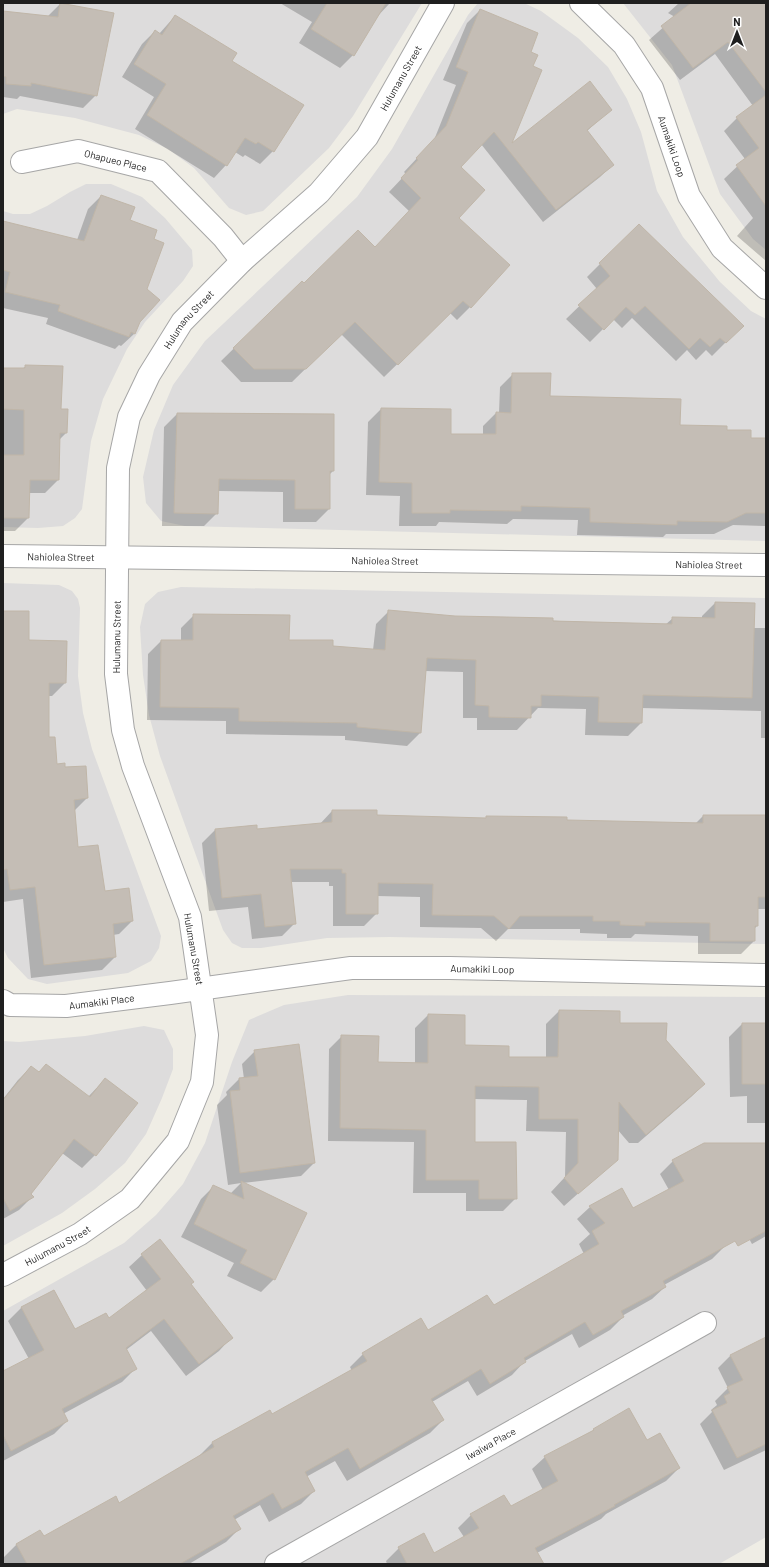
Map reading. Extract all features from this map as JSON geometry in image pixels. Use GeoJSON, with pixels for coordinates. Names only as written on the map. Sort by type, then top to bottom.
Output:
{"type":"FeatureCollection","features":[{"type":"Feature","properties":{"kind":"street","name":"Hulumanu Street"},"geometry":{"type":"LineString","coordinates":[[3,1275],[80,1234],[130,1199],[178,1141],[202,1082],[207,1035],[190,917],[133,766],[123,730],[116,674],[118,468],[129,417],[149,375],[182,322],[242,261],[319,193],[367,137],[443,3]]}},
{"type":"Feature","properties":{"kind":"street","name":"Aumakiki Loop"},"geometry":{"type":"LineString","coordinates":[[581,3],[624,45],[652,88],[689,196],[722,248],[766,288]]}},
{"type":"Feature","properties":{"kind":"street","name":"Ohapueo Place"},"geometry":{"type":"LineString","coordinates":[[22,162],[78,151],[158,172],[223,237],[242,261]]}},
{"type":"Feature","properties":{"kind":"street","name":"Nahiolea Street"},"geometry":{"type":"LineString","coordinates":[[3,556],[766,565]]}},
{"type":"Feature","properties":{"kind":"street","name":"Aumakiki Loop"},"geometry":{"type":"LineString","coordinates":[[201,988],[351,968],[458,968],[766,975]]}},
{"type":"Feature","properties":{"kind":"street","name":"Aumakiki Place"},"geometry":{"type":"LineString","coordinates":[[3,1001],[10,1005],[66,1006],[201,988]]}},
{"type":"Feature","properties":{"kind":"street","name":"Iwaiwa Place"},"geometry":{"type":"LineString","coordinates":[[276,1564],[705,1323]]}},
{"type":"Feature","properties":{"kind":"shaded area"},"geometry":{"type":"Polygon","coordinates":[[[3,3],[422,3],[353,116],[329,148],[263,211],[246,215],[229,208],[194,168],[168,149],[139,135],[75,118],[17,109],[3,114],[3,3]]]}},
{"type":"Feature","properties":{"kind":"shaded area"},"geometry":{"type":"Polygon","coordinates":[[[478,3],[524,3],[541,11],[578,38],[608,67],[627,99],[641,132],[657,191],[683,237],[720,282],[751,311],[766,319],[766,541],[185,526],[161,521],[146,503],[143,477],[154,430],[173,385],[205,341],[357,197],[392,149],[468,15],[478,3]]]}},
{"type":"Feature","properties":{"kind":"shaded area"},"geometry":{"type":"Polygon","coordinates":[[[623,3],[766,3],[766,250],[753,239],[720,194],[672,65],[623,3]]]}},
{"type":"Feature","properties":{"kind":"shaded area"},"geometry":{"type":"Polygon","coordinates":[[[86,184],[111,184],[142,197],[165,218],[192,250],[193,266],[183,281],[145,322],[127,349],[103,399],[91,441],[82,509],[75,518],[63,526],[38,528],[3,527],[3,211],[13,214],[30,214],[86,184]]]}},
{"type":"Feature","properties":{"kind":"shaded area"},"geometry":{"type":"Polygon","coordinates":[[[3,583],[59,585],[72,591],[78,599],[80,608],[78,676],[83,713],[92,749],[161,936],[159,948],[151,961],[128,973],[47,984],[28,979],[8,958],[3,948],[3,583]]]}},
{"type":"Feature","properties":{"kind":"shaded area"},"geometry":{"type":"Polygon","coordinates":[[[181,587],[766,598],[766,944],[390,937],[327,938],[261,948],[242,948],[232,943],[223,930],[160,756],[149,715],[143,675],[140,627],[145,604],[158,592],[181,587]]]}},
{"type":"Feature","properties":{"kind":"shaded area"},"geometry":{"type":"Polygon","coordinates":[[[348,995],[766,997],[766,1537],[719,1564],[3,1564],[3,1311],[124,1243],[156,1215],[183,1184],[205,1143],[232,1062],[249,1020],[284,1005],[348,995]]]}},
{"type":"Feature","properties":{"kind":"shaded area"},"geometry":{"type":"Polygon","coordinates":[[[144,1026],[164,1030],[173,1049],[173,1069],[146,1134],[125,1163],[95,1189],[62,1213],[3,1246],[3,1041],[19,1042],[85,1036],[144,1026]]]}},
{"type":"Feature","properties":{"kind":"building"},"geometry":{"type":"Polygon","coordinates":[[[60,3],[114,13],[97,96],[31,83],[31,86],[6,84],[6,77],[3,76],[3,11],[58,17],[60,3]]]}},
{"type":"Feature","properties":{"kind":"building"},"geometry":{"type":"Polygon","coordinates":[[[327,3],[386,3],[354,56],[311,29],[327,3]]]}},
{"type":"Feature","properties":{"kind":"building"},"geometry":{"type":"Polygon","coordinates":[[[691,3],[766,3],[766,92],[728,42],[693,68],[661,26],[691,3]]]}},
{"type":"Feature","properties":{"kind":"building"},"geometry":{"type":"Polygon","coordinates":[[[480,9],[538,33],[531,52],[538,55],[533,66],[542,70],[512,143],[590,81],[612,110],[587,130],[614,165],[556,210],[494,132],[461,167],[485,190],[459,218],[510,265],[471,308],[463,301],[398,365],[355,322],[306,369],[254,369],[233,348],[302,281],[304,283],[358,230],[375,247],[421,198],[401,178],[418,160],[416,158],[446,126],[468,72],[456,67],[480,9]]]}},
{"type":"Feature","properties":{"kind":"building"},"geometry":{"type":"Polygon","coordinates":[[[175,15],[237,53],[232,61],[304,105],[274,152],[258,142],[256,144],[245,138],[227,166],[147,115],[166,84],[134,64],[155,30],[162,35],[175,15]]]}},
{"type":"Feature","properties":{"kind":"building"},"geometry":{"type":"Polygon","coordinates":[[[766,95],[766,206],[736,165],[759,148],[736,117],[766,95]]]}},
{"type":"Feature","properties":{"kind":"building"},"geometry":{"type":"Polygon","coordinates":[[[101,195],[135,207],[130,220],[157,230],[154,239],[164,243],[147,289],[160,300],[140,322],[135,334],[131,332],[129,337],[58,311],[60,305],[5,292],[10,272],[3,270],[3,221],[84,241],[101,195]]]}},
{"type":"Feature","properties":{"kind":"building"},"geometry":{"type":"Polygon","coordinates":[[[639,224],[744,326],[726,343],[720,338],[710,347],[700,338],[689,349],[645,306],[635,315],[626,307],[604,330],[578,305],[610,276],[599,263],[639,224]]]}},
{"type":"Feature","properties":{"kind":"building"},"geometry":{"type":"Polygon","coordinates":[[[25,365],[63,366],[61,409],[68,409],[67,433],[60,433],[59,480],[30,480],[29,518],[3,518],[3,455],[24,455],[24,410],[3,409],[3,368],[25,368],[25,365]]]}},
{"type":"Feature","properties":{"kind":"building"},"geometry":{"type":"Polygon","coordinates":[[[512,373],[551,373],[550,396],[681,399],[680,425],[727,426],[727,430],[751,430],[751,438],[766,438],[766,513],[746,513],[727,522],[677,521],[677,525],[590,522],[590,508],[521,506],[521,511],[450,510],[450,513],[412,513],[412,483],[379,482],[381,408],[451,409],[451,434],[496,434],[496,412],[511,413],[512,373]]]}},
{"type":"Feature","properties":{"kind":"building"},"geometry":{"type":"Polygon","coordinates":[[[177,413],[334,414],[334,471],[330,471],[330,509],[295,509],[295,480],[219,479],[218,514],[174,513],[177,413]]]}},
{"type":"Feature","properties":{"kind":"building"},"geometry":{"type":"Polygon","coordinates":[[[715,602],[755,603],[752,698],[643,695],[642,723],[598,722],[599,697],[541,695],[541,706],[531,706],[531,718],[489,717],[489,706],[475,705],[476,660],[427,658],[421,733],[357,727],[357,723],[239,721],[239,708],[160,707],[161,640],[193,640],[193,614],[290,615],[289,640],[333,640],[333,646],[385,650],[388,610],[455,616],[553,618],[553,621],[672,624],[672,617],[715,618],[715,602]]]}},
{"type":"Feature","properties":{"kind":"building"},"geometry":{"type":"Polygon","coordinates":[[[3,611],[29,611],[29,640],[67,641],[66,683],[49,683],[49,737],[55,737],[57,764],[65,763],[65,767],[86,766],[88,798],[74,800],[78,847],[98,845],[105,891],[129,888],[133,921],[113,924],[116,957],[44,965],[35,887],[10,890],[7,869],[3,870],[3,611]]]}},
{"type":"Feature","properties":{"kind":"building"},"geometry":{"type":"Polygon","coordinates":[[[332,810],[377,810],[377,815],[486,818],[486,816],[567,817],[567,820],[703,823],[703,815],[766,815],[766,897],[758,897],[758,926],[755,926],[755,941],[710,941],[710,923],[645,922],[645,926],[620,925],[620,921],[593,921],[593,916],[520,916],[509,929],[494,916],[432,915],[433,884],[378,883],[378,914],[346,914],[346,873],[342,873],[342,869],[290,869],[296,924],[265,927],[261,894],[222,898],[215,829],[257,825],[257,829],[332,822],[332,810]]]}},
{"type":"Feature","properties":{"kind":"building"},"geometry":{"type":"Polygon","coordinates":[[[559,1010],[620,1011],[620,1023],[667,1023],[666,1040],[705,1084],[646,1135],[619,1102],[618,1160],[578,1194],[564,1178],[578,1163],[578,1119],[539,1119],[539,1087],[475,1086],[475,1142],[516,1142],[517,1199],[479,1199],[479,1180],[426,1180],[426,1130],[340,1128],[341,1035],[379,1036],[378,1062],[428,1063],[428,1014],[465,1015],[465,1045],[509,1046],[509,1057],[558,1057],[559,1010]]]}},
{"type":"Feature","properties":{"kind":"building"},"geometry":{"type":"Polygon","coordinates":[[[742,1023],[766,1023],[766,1084],[742,1084],[742,1023]]]}},
{"type":"Feature","properties":{"kind":"building"},"geometry":{"type":"Polygon","coordinates":[[[299,1044],[315,1163],[240,1173],[230,1091],[240,1090],[239,1078],[258,1076],[254,1050],[299,1044]]]}},
{"type":"Feature","properties":{"kind":"building"},"geometry":{"type":"Polygon","coordinates":[[[46,1064],[90,1097],[105,1078],[138,1103],[96,1156],[74,1139],[31,1194],[34,1197],[10,1211],[3,1198],[3,1100],[31,1066],[39,1072],[46,1064]]]}},
{"type":"Feature","properties":{"kind":"building"},"geometry":{"type":"Polygon","coordinates":[[[704,1143],[766,1143],[766,1231],[738,1246],[735,1241],[663,1281],[666,1287],[621,1311],[624,1317],[593,1335],[585,1322],[524,1358],[526,1362],[490,1384],[481,1369],[431,1399],[444,1420],[360,1469],[348,1448],[305,1472],[315,1491],[282,1509],[273,1493],[233,1516],[241,1529],[180,1564],[27,1564],[16,1544],[40,1530],[44,1536],[116,1496],[119,1503],[214,1447],[212,1442],[270,1410],[272,1414],[367,1361],[362,1353],[421,1318],[428,1330],[487,1295],[494,1305],[599,1244],[592,1231],[605,1223],[589,1206],[622,1188],[633,1208],[684,1181],[672,1160],[704,1143]]]}},
{"type":"Feature","properties":{"kind":"building"},"geometry":{"type":"Polygon","coordinates":[[[241,1181],[307,1213],[275,1280],[240,1263],[247,1250],[194,1224],[213,1185],[244,1199],[241,1181]]]}},
{"type":"Feature","properties":{"kind":"building"},"geometry":{"type":"Polygon","coordinates":[[[160,1239],[194,1282],[191,1284],[233,1338],[199,1364],[164,1319],[126,1348],[137,1369],[62,1409],[68,1421],[11,1451],[3,1435],[3,1371],[44,1350],[21,1307],[54,1290],[75,1329],[106,1313],[109,1318],[161,1279],[141,1254],[160,1239]]]}},
{"type":"Feature","properties":{"kind":"building"},"geometry":{"type":"Polygon","coordinates":[[[766,1337],[766,1444],[737,1458],[712,1410],[727,1403],[724,1396],[730,1393],[727,1387],[743,1380],[730,1355],[766,1337]]]}},
{"type":"Feature","properties":{"kind":"building"},"geometry":{"type":"Polygon","coordinates":[[[629,1408],[647,1440],[660,1433],[680,1468],[614,1505],[615,1506],[535,1548],[544,1564],[407,1564],[398,1547],[424,1533],[434,1553],[479,1528],[470,1514],[504,1495],[511,1506],[558,1481],[544,1456],[594,1430],[593,1429],[629,1408]]]}}]}
